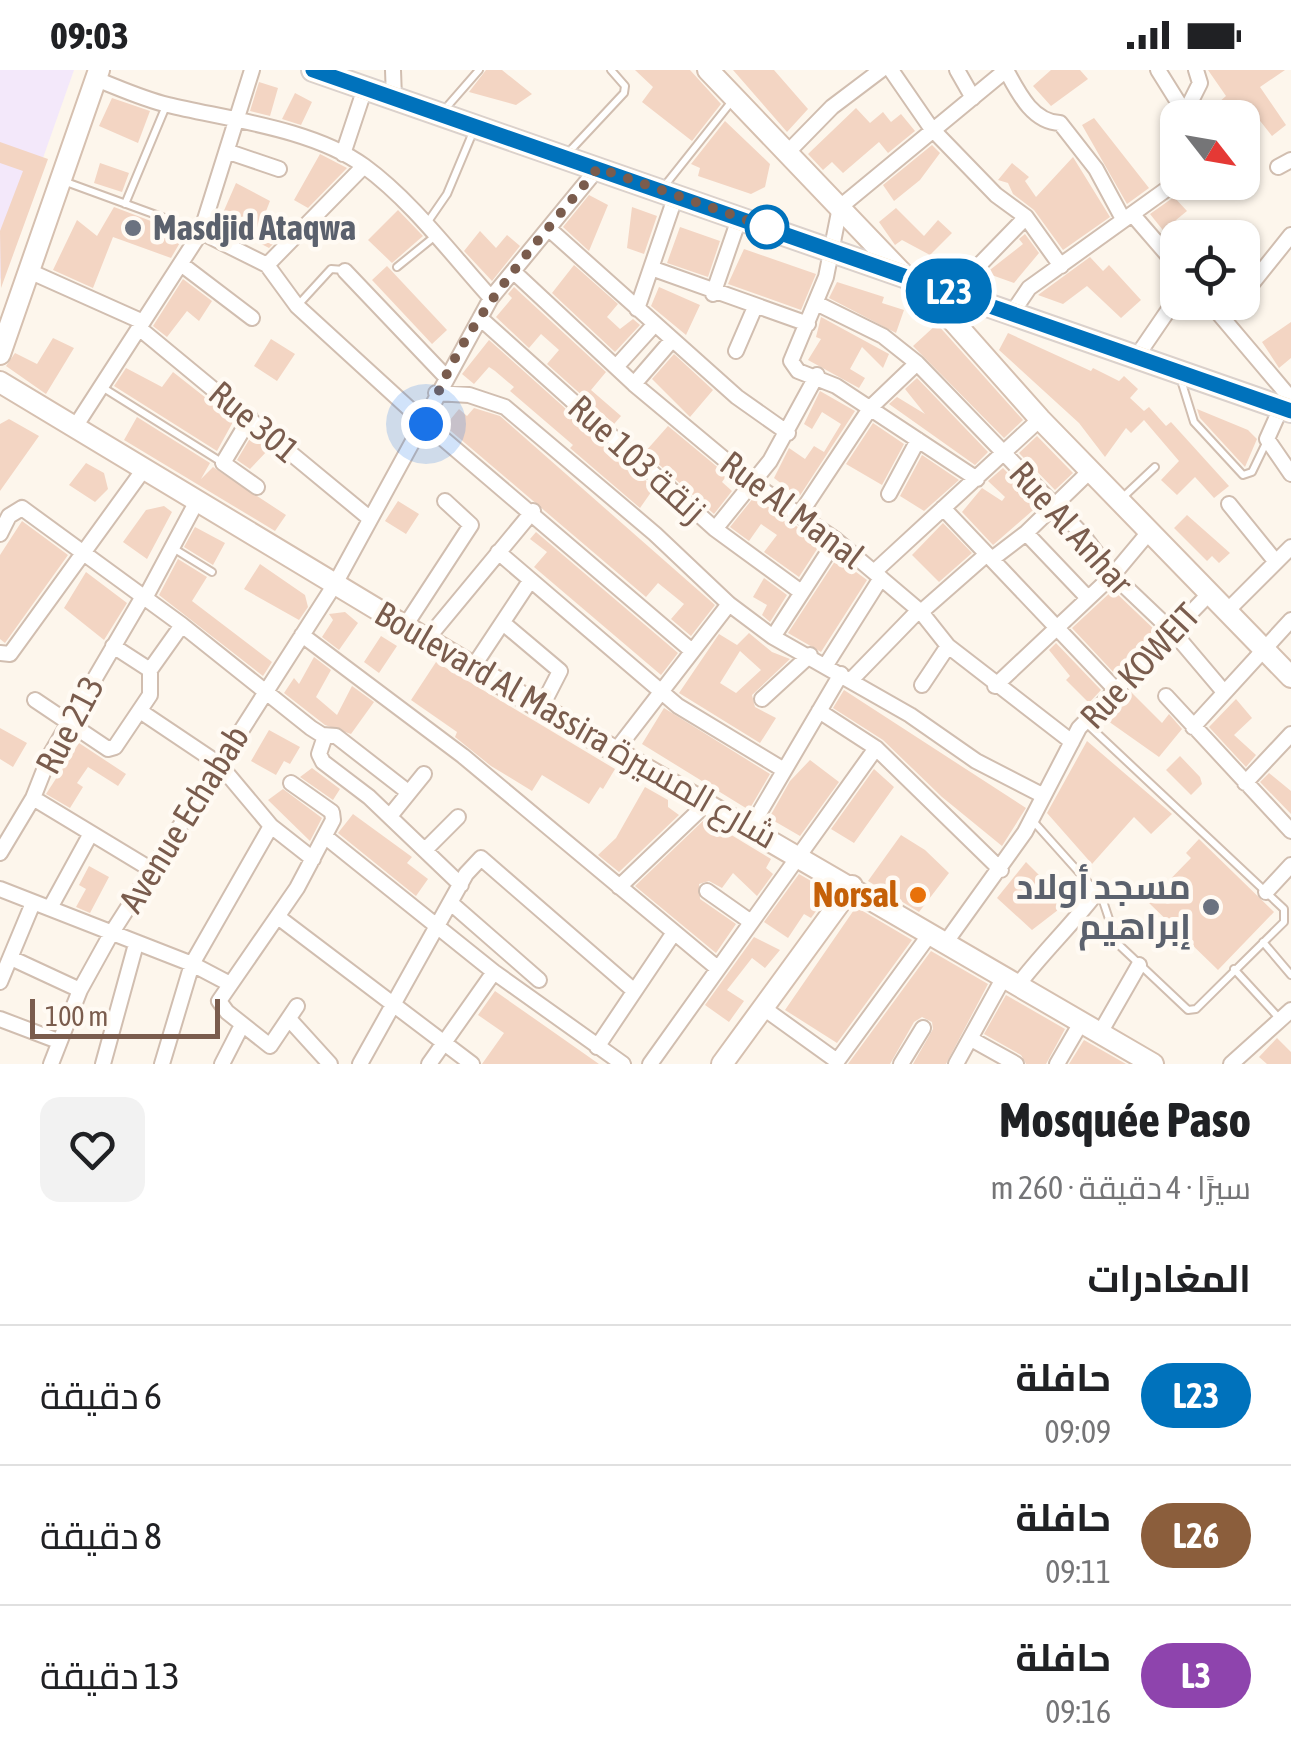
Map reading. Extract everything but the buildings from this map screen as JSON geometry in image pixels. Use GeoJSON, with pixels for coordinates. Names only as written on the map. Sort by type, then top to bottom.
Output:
{"type":"FeatureCollection","features":[{"type":"Feature","properties":{"kind":"main road"},"geometry":{"type":"LineString","coordinates":[[313,70],[1178,371],[1288,401]]}},
{"type":"Feature","properties":{"kind":"main road"},"geometry":{"type":"LineString","coordinates":[[708,70],[902,274],[928,294],[1040,419],[1291,677]]}},
{"type":"Feature","properties":{"kind":"main road"},"geometry":{"type":"LineString","coordinates":[[0,354],[97,75]]}},
{"type":"Feature","properties":{"kind":"main road","name":"Boulevard Al Massira شارع المسيرة"},"geometry":{"type":"LineString","coordinates":[[0,382],[473,668],[617,748],[1154,1064]]}},
{"type":"Feature","properties":{"kind":"main road"},"geometry":{"type":"LineString","coordinates":[[722,1064],[852,886]]}},
{"type":"Feature","properties":{"kind":"street"},"geometry":{"type":"LineString","coordinates":[[75,427],[201,232],[252,70]]}},
{"type":"Feature","properties":{"kind":"street"},"geometry":{"type":"LineString","coordinates":[[393,70],[394,98]]}},
{"type":"Feature","properties":{"kind":"street"},"geometry":{"type":"LineString","coordinates":[[787,153],[832,107],[882,70]]}},
{"type":"Feature","properties":{"kind":"street"},"geometry":{"type":"LineString","coordinates":[[891,70],[932,128],[996,195],[1026,217],[1061,266]]}},
{"type":"Feature","properties":{"kind":"street"},"geometry":{"type":"LineString","coordinates":[[958,70],[973,98]]}},
{"type":"Feature","properties":{"kind":"street"},"geometry":{"type":"LineString","coordinates":[[977,478],[871,407],[817,376],[798,371],[791,361],[834,249],[840,207],[1006,70],[1032,110],[1050,123],[1060,123],[1128,217],[1160,248]]}},
{"type":"Feature","properties":{"kind":"street"},"geometry":{"type":"LineString","coordinates":[[1158,70],[1177,100]]}},
{"type":"Feature","properties":{"kind":"street"},"geometry":{"type":"LineString","coordinates":[[1192,100],[1200,82],[1196,70]]}},
{"type":"Feature","properties":{"kind":"street"},"geometry":{"type":"LineString","coordinates":[[97,75],[166,104],[239,117],[343,154],[364,166],[491,298]]}},
{"type":"Feature","properties":{"kind":"street"},"geometry":{"type":"LineString","coordinates":[[343,154],[364,88]]}},
{"type":"Feature","properties":{"kind":"street"},"geometry":{"type":"LineString","coordinates":[[229,152],[279,169]]}},
{"type":"Feature","properties":{"kind":"street"},"geometry":{"type":"LineString","coordinates":[[267,266],[364,166]]}},
{"type":"Feature","properties":{"kind":"street","name":"Avenue Echabab"},"geometry":{"type":"LineString","coordinates":[[50,1064],[80,990],[111,934],[335,584],[368,518],[426,424],[436,394],[491,298],[598,168]]}},
{"type":"Feature","properties":{"kind":"street"},"geometry":{"type":"LineString","coordinates":[[637,309],[669,193]]}},
{"type":"Feature","properties":{"kind":"street"},"geometry":{"type":"LineString","coordinates":[[1012,313],[1029,288],[1160,194]]}},
{"type":"Feature","properties":{"kind":"street"},"geometry":{"type":"LineString","coordinates":[[954,292],[1026,217]]}},
{"type":"Feature","properties":{"kind":"street"},"geometry":{"type":"LineString","coordinates":[[713,294],[739,219]]}},
{"type":"Feature","properties":{"kind":"street"},"geometry":{"type":"LineString","coordinates":[[549,229],[654,326],[788,433]]}},
{"type":"Feature","properties":{"kind":"street"},"geometry":{"type":"LineString","coordinates":[[201,232],[267,266],[298,306],[426,424],[533,511],[692,652]]}},
{"type":"Feature","properties":{"kind":"street"},"geometry":{"type":"LineString","coordinates":[[1260,275],[1291,236]]}},
{"type":"Feature","properties":{"kind":"street"},"geometry":{"type":"LineString","coordinates":[[181,264],[252,318]]}},
{"type":"Feature","properties":{"kind":"street"},"geometry":{"type":"LineString","coordinates":[[651,268],[713,294],[808,324]]}},
{"type":"Feature","properties":{"kind":"street","name":"Rue 301"},"geometry":{"type":"LineString","coordinates":[[29,271],[141,325],[368,518]]}},
{"type":"Feature","properties":{"kind":"street"},"geometry":{"type":"LineString","coordinates":[[345,271],[446,376]]}},
{"type":"Feature","properties":{"kind":"street","name":"Rue Al Manal"},"geometry":{"type":"LineString","coordinates":[[514,274],[634,384],[754,484],[836,540],[920,611],[948,646],[1072,742]]}},
{"type":"Feature","properties":{"kind":"street","name":"Rue Al Anhar"},"geometry":{"type":"LineString","coordinates":[[816,303],[883,336],[917,363],[1054,506],[1113,575],[1174,633],[1224,692]]}},
{"type":"Feature","properties":{"kind":"street"},"geometry":{"type":"LineString","coordinates":[[736,352],[754,307]]}},
{"type":"Feature","properties":{"kind":"street","name":"Rue 103 زنقة"},"geometry":{"type":"LineString","coordinates":[[480,318],[716,529],[801,592]]}},
{"type":"Feature","properties":{"kind":"street"},"geometry":{"type":"LineString","coordinates":[[1138,356],[1162,320]]}},
{"type":"Feature","properties":{"kind":"street"},"geometry":{"type":"LineString","coordinates":[[1226,320],[1288,401],[1269,436],[1291,474]]}},
{"type":"Feature","properties":{"kind":"street"},"geometry":{"type":"LineString","coordinates":[[616,367],[654,326]]}},
{"type":"Feature","properties":{"kind":"street"},"geometry":{"type":"LineString","coordinates":[[634,384],[672,340]]}},
{"type":"Feature","properties":{"kind":"street"},"geometry":{"type":"LineString","coordinates":[[800,514],[871,407],[917,363]]}},
{"type":"Feature","properties":{"kind":"street"},"geometry":{"type":"LineString","coordinates":[[716,529],[754,484],[788,433],[817,376]]}},
{"type":"Feature","properties":{"kind":"street"},"geometry":{"type":"LineString","coordinates":[[436,394],[488,399],[512,411],[729,604],[773,638],[810,655],[976,762],[1042,794]]}},
{"type":"Feature","properties":{"kind":"street"},"geometry":{"type":"LineString","coordinates":[[250,418],[223,462],[257,487]]}},
{"type":"Feature","properties":{"kind":"street"},"geometry":{"type":"LineString","coordinates":[[826,665],[878,576],[943,508],[1040,419]]}},
{"type":"Feature","properties":{"kind":"street"},"geometry":{"type":"LineString","coordinates":[[889,494],[918,440]]}},
{"type":"Feature","properties":{"kind":"street"},"geometry":{"type":"LineString","coordinates":[[0,652],[10,654],[80,552],[144,469]]}},
{"type":"Feature","properties":{"kind":"street"},"geometry":{"type":"LineString","coordinates":[[752,827],[819,711],[846,677],[920,611],[1026,533],[1091,470]]}},
{"type":"Feature","properties":{"kind":"street","name":"Rue 213"},"geometry":{"type":"LineString","coordinates":[[0,853],[33,798],[69,724],[198,501]]}},
{"type":"Feature","properties":{"kind":"street"},"geometry":{"type":"LineString","coordinates":[[405,626],[470,527],[445,501]]}},
{"type":"Feature","properties":{"kind":"street"},"geometry":{"type":"LineString","coordinates":[[1229,504],[1276,562]]}},
{"type":"Feature","properties":{"kind":"street"},"geometry":{"type":"LineString","coordinates":[[0,534],[9,516],[22,508],[326,736],[336,736],[408,792]]}},
{"type":"Feature","properties":{"kind":"street"},"geometry":{"type":"LineString","coordinates":[[943,508],[1116,690]]}},
{"type":"Feature","properties":{"kind":"street"},"geometry":{"type":"LineString","coordinates":[[427,639],[533,511]]}},
{"type":"Feature","properties":{"kind":"street"},"geometry":{"type":"LineString","coordinates":[[995,686],[1113,575],[1149,532]]}},
{"type":"Feature","properties":{"kind":"street"},"geometry":{"type":"LineString","coordinates":[[1026,533],[1087,597]]}},
{"type":"Feature","properties":{"kind":"street"},"geometry":{"type":"LineString","coordinates":[[773,638],[836,540]]}},
{"type":"Feature","properties":{"kind":"street"},"geometry":{"type":"LineString","coordinates":[[1227,611],[1291,547]]}},
{"type":"Feature","properties":{"kind":"street"},"geometry":{"type":"LineString","coordinates":[[498,552],[665,690],[678,706],[784,770]]}},
{"type":"Feature","properties":{"kind":"street"},"geometry":{"type":"LineString","coordinates":[[473,668],[530,581]]}},
{"type":"Feature","properties":{"kind":"street","name":"Rue KOWEIT"},"geometry":{"type":"LineString","coordinates":[[836,1062],[938,938],[1001,870],[1086,723],[1208,594]]}},
{"type":"Feature","properties":{"kind":"street"},"geometry":{"type":"LineString","coordinates":[[617,748],[729,604]]}},
{"type":"Feature","properties":{"kind":"street"},"geometry":{"type":"LineString","coordinates":[[1193,727],[1291,620]]}},
{"type":"Feature","properties":{"kind":"street"},"geometry":{"type":"LineString","coordinates":[[502,622],[560,670],[541,708]]}},
{"type":"Feature","properties":{"kind":"street"},"geometry":{"type":"LineString","coordinates":[[35,700],[112,748],[153,686],[150,670],[182,625]]}},
{"type":"Feature","properties":{"kind":"street"},"geometry":{"type":"LineString","coordinates":[[302,635],[464,756],[716,966]]}},
{"type":"Feature","properties":{"kind":"street"},"geometry":{"type":"LineString","coordinates":[[113,646],[150,670]]}},
{"type":"Feature","properties":{"kind":"street"},"geometry":{"type":"LineString","coordinates":[[922,685],[948,646]]}},
{"type":"Feature","properties":{"kind":"street"},"geometry":{"type":"LineString","coordinates":[[762,699],[810,655]]}},
{"type":"Feature","properties":{"kind":"street"},"geometry":{"type":"LineString","coordinates":[[1166,696],[1291,831]]}},
{"type":"Feature","properties":{"kind":"street"},"geometry":{"type":"LineString","coordinates":[[140,710],[219,764],[271,826],[313,859]]}},
{"type":"Feature","properties":{"kind":"street"},"geometry":{"type":"LineString","coordinates":[[819,711],[876,748],[1001,870]]}},
{"type":"Feature","properties":{"kind":"street"},"geometry":{"type":"LineString","coordinates":[[1245,783],[1291,734]]}},
{"type":"Feature","properties":{"kind":"street"},"geometry":{"type":"LineString","coordinates":[[326,736],[320,754],[326,766],[390,816],[461,885]]}},
{"type":"Feature","properties":{"kind":"street"},"geometry":{"type":"LineString","coordinates":[[650,1064],[716,966],[800,857],[876,748]]}},
{"type":"Feature","properties":{"kind":"street"},"geometry":{"type":"LineString","coordinates":[[390,816],[424,774]]}},
{"type":"Feature","properties":{"kind":"street"},"geometry":{"type":"LineString","coordinates":[[292,784],[332,812],[326,838],[220,1003],[271,1046],[294,1013],[330,1064]]}},
{"type":"Feature","properties":{"kind":"street"},"geometry":{"type":"LineString","coordinates":[[33,798],[152,870]]}},
{"type":"Feature","properties":{"kind":"street"},"geometry":{"type":"LineString","coordinates":[[619,887],[707,803]]}},
{"type":"Feature","properties":{"kind":"street"},"geometry":{"type":"LineString","coordinates":[[426,849],[458,816]]}},
{"type":"Feature","properties":{"kind":"street"},"geometry":{"type":"LineString","coordinates":[[162,1064],[192,964],[271,826]]}},
{"type":"Feature","properties":{"kind":"street"},"geometry":{"type":"LineString","coordinates":[[50,908],[90,835]]}},
{"type":"Feature","properties":{"kind":"street"},"geometry":{"type":"LineString","coordinates":[[326,838],[494,972],[622,1064]]}},
{"type":"Feature","properties":{"kind":"street"},"geometry":{"type":"LineString","coordinates":[[360,1064],[461,885],[481,858],[500,870],[632,989]]}},
{"type":"Feature","properties":{"kind":"street"},"geometry":{"type":"LineString","coordinates":[[1266,892],[1291,864]]}},
{"type":"Feature","properties":{"kind":"street"},"geometry":{"type":"LineString","coordinates":[[0,889],[192,964],[230,984]]}},
{"type":"Feature","properties":{"kind":"street"},"geometry":{"type":"LineString","coordinates":[[707,891],[751,922]]}},
{"type":"Feature","properties":{"kind":"street"},"geometry":{"type":"LineString","coordinates":[[956,1064],[1012,981],[1067,930],[1097,892]]}},
{"type":"Feature","properties":{"kind":"street"},"geometry":{"type":"LineString","coordinates":[[0,982],[33,902]]}},
{"type":"Feature","properties":{"kind":"street"},"geometry":{"type":"LineString","coordinates":[[452,904],[539,980]]}},
{"type":"Feature","properties":{"kind":"street"},"geometry":{"type":"LineString","coordinates":[[278,917],[472,1064]]}},
{"type":"Feature","properties":{"kind":"street"},"geometry":{"type":"LineString","coordinates":[[597,1047],[632,989],[673,934]]}},
{"type":"Feature","properties":{"kind":"street"},"geometry":{"type":"LineString","coordinates":[[103,1064],[136,944]]}},
{"type":"Feature","properties":{"kind":"street"},"geometry":{"type":"LineString","coordinates":[[11,958],[80,990]]}},
{"type":"Feature","properties":{"kind":"street"},"geometry":{"type":"LineString","coordinates":[[1057,1064],[1139,965]]}},
{"type":"Feature","properties":{"kind":"street"},"geometry":{"type":"LineString","coordinates":[[429,1064],[494,972]]}},
{"type":"Feature","properties":{"kind":"street"},"geometry":{"type":"LineString","coordinates":[[762,1007],[836,1062]]}},
{"type":"Feature","properties":{"kind":"street"},"geometry":{"type":"LineString","coordinates":[[1231,1064],[1288,1013]]}},
{"type":"Feature","properties":{"kind":"street"},"geometry":{"type":"LineString","coordinates":[[0,1019],[58,1041]]}},
{"type":"Feature","properties":{"kind":"street"},"geometry":{"type":"LineString","coordinates":[[222,1064],[242,1025]]}},
{"type":"Feature","properties":{"kind":"street"},"geometry":{"type":"LineString","coordinates":[[902,1064],[923,1028]]}},
{"type":"Feature","properties":{"kind":"street"},"geometry":{"type":"LineString","coordinates":[[971,1039],[1016,1064]]}},
{"type":"Feature","properties":{"kind":"lane"},"geometry":{"type":"LineString","coordinates":[[441,114],[480,70]]}},
{"type":"Feature","properties":{"kind":"lane"},"geometry":{"type":"LineString","coordinates":[[564,156],[624,93],[625,86],[611,70]]}},
{"type":"Feature","properties":{"kind":"lane"},"geometry":{"type":"LineString","coordinates":[[669,193],[722,108],[737,97]]}},
{"type":"Feature","properties":{"kind":"lane"},"geometry":{"type":"LineString","coordinates":[[126,204],[166,104]]}},
{"type":"Feature","properties":{"kind":"lane"},"geometry":{"type":"LineString","coordinates":[[397,267],[430,231],[475,126]]}},
{"type":"Feature","properties":{"kind":"lane"},"geometry":{"type":"LineString","coordinates":[[60,180],[201,232]]}},
{"type":"Feature","properties":{"kind":"lane"},"geometry":{"type":"LineString","coordinates":[[298,306],[331,269],[345,271]]}},
{"type":"Feature","properties":{"kind":"lane"},"geometry":{"type":"LineString","coordinates":[[1178,371],[1194,422],[1243,475],[1252,472],[1269,436]]}},
{"type":"Feature","properties":{"kind":"lane"},"geometry":{"type":"LineString","coordinates":[[101,386],[223,462]]}},
{"type":"Feature","properties":{"kind":"lane"},"geometry":{"type":"LineString","coordinates":[[1120,500],[1155,466]]}},
{"type":"Feature","properties":{"kind":"lane"},"geometry":{"type":"LineString","coordinates":[[172,547],[212,572]]}},
{"type":"Feature","properties":{"kind":"lane"},"geometry":{"type":"LineString","coordinates":[[1032,820],[1105,902],[1114,939],[1188,1010],[1201,1004],[1285,916],[1266,892],[1086,723]]}},
{"type":"Feature","properties":{"kind":"lane"},"geometry":{"type":"LineString","coordinates":[[1263,942],[1291,975]]}},
{"type":"Feature","properties":{"kind":"lane"},"geometry":{"type":"LineString","coordinates":[[1234,969],[1288,1013]]}},
{"type":"Feature","properties":{"kind":"shaded area"},"geometry":{"type":"Polygon","coordinates":[[[0,70],[74,70],[0,280],[0,70]]]}},
{"type":"Feature","properties":{"kind":"bus line","name":"L23"},"geometry":{"type":"LineString","coordinates":[[313,70],[1291,411]]}},
{"type":"Feature","properties":{"kind":"place","name":"Masdjid Ataqwa"},"geometry":{"type":"Point","coordinates":[133,228]}},
{"type":"Feature","properties":{"kind":"place","name":"Norsal"},"geometry":{"type":"Point","coordinates":[918,895]}},
{"type":"Feature","properties":{"kind":"place","name":"مسجد أولاد إبراهيم"},"geometry":{"type":"Point","coordinates":[1211,907]}},
{"type":"Feature","properties":{"kind":"route"},"geometry":{"type":"LineString","coordinates":[[426,424],[436,394],[491,298],[598,168],[767,227]]}}]}
